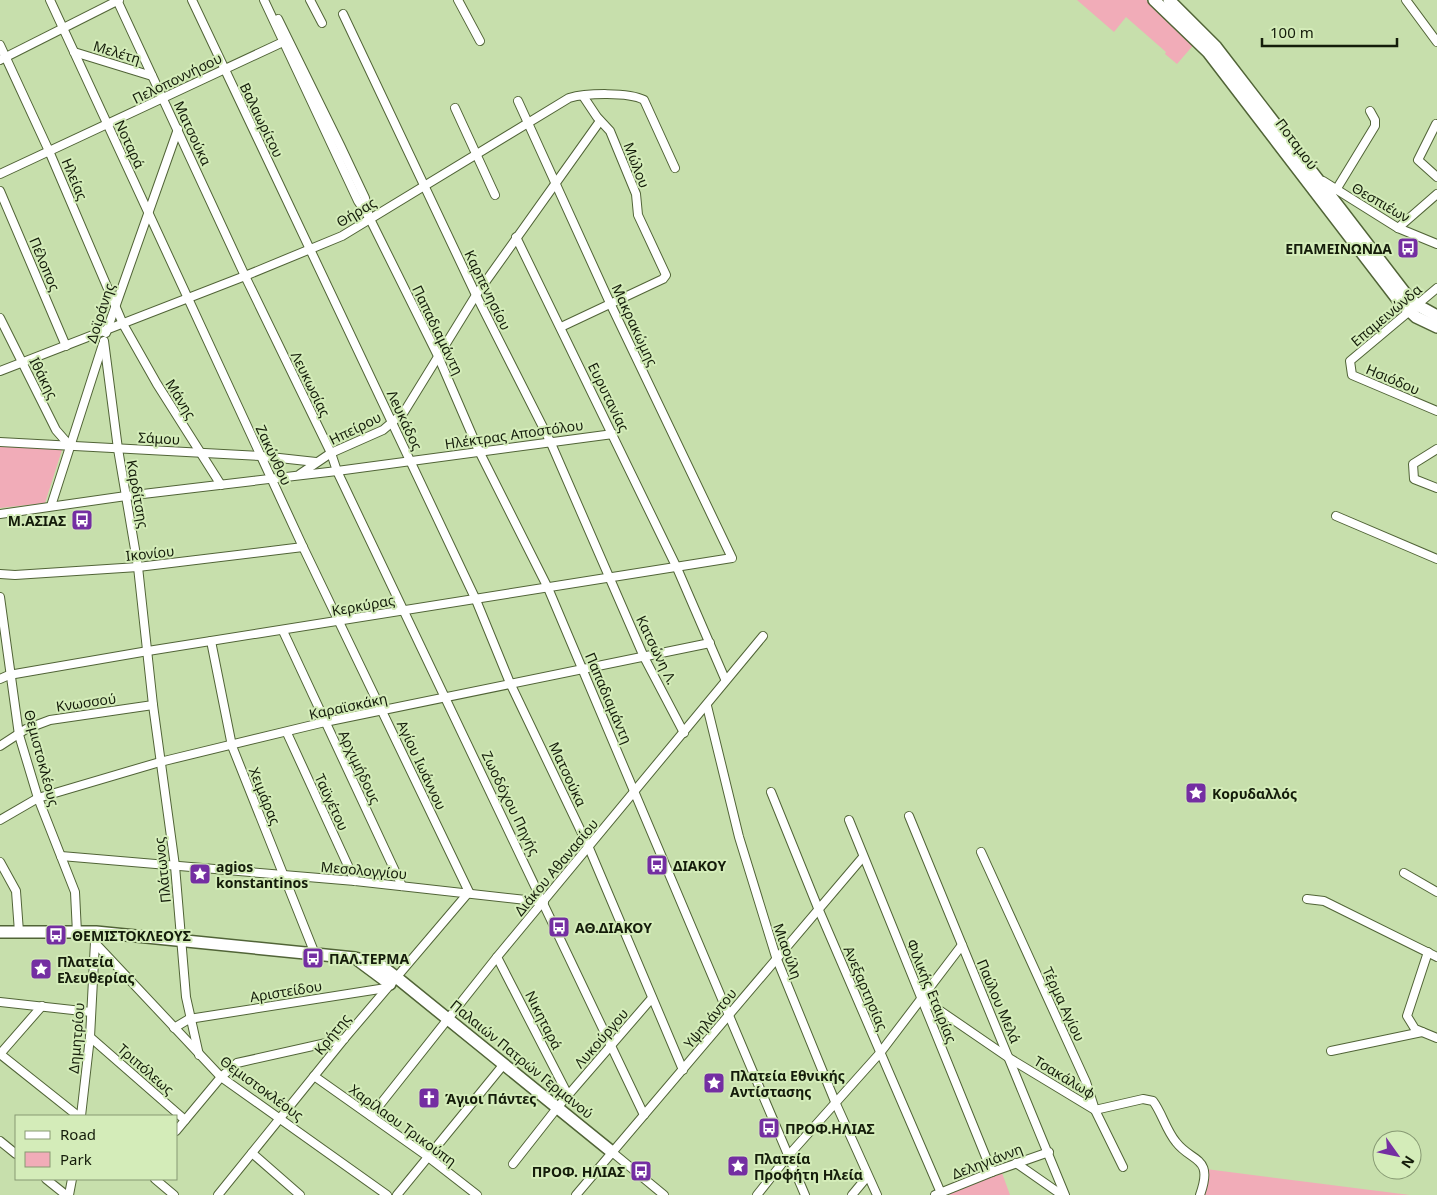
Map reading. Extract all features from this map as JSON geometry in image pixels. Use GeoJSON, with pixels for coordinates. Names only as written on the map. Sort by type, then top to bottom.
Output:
{"type":"FeatureCollection","features":[{"type":"Feature","properties":{"kind":"street","name":"Νοταρά"},"geometry":{"type":"LineString","coordinates":[[50,0],[188,298]]}},
{"type":"Feature","properties":{"kind":"street"},"geometry":{"type":"LineString","coordinates":[[3,59],[118,0]]}},
{"type":"Feature","properties":{"kind":"street","name":"Ματσούκα"},"geometry":{"type":"LineString","coordinates":[[118,0],[245,276]]}},
{"type":"Feature","properties":{"kind":"street","name":"Βαλαωρίτου"},"geometry":{"type":"LineString","coordinates":[[192,0],[310,250]]}},
{"type":"Feature","properties":{"kind":"street","name":"Παπαδιαμάντη"},"geometry":{"type":"LineString","coordinates":[[266,0],[283,42],[358,201],[370,219],[438,356],[480,451],[548,588],[584,669],[805,1195]]}},
{"type":"Feature","properties":{"kind":"street","name":"Παπαδιαμάντη"},"geometry":{"type":"LineString","coordinates":[[266,0],[340,145],[365,198],[370,219]]}},
{"type":"Feature","properties":{"kind":"street"},"geometry":{"type":"LineString","coordinates":[[310,0],[322,23]]}},
{"type":"Feature","properties":{"kind":"street"},"geometry":{"type":"LineString","coordinates":[[458,0],[480,41]]}},
{"type":"Feature","properties":{"kind":"street","name":"Ποταμού"},"geometry":{"type":"LineString","coordinates":[[1154,0],[1181,23],[1208,52],[1413,309]]}},
{"type":"Feature","properties":{"kind":"street","name":"Ποταμού"},"geometry":{"type":"LineString","coordinates":[[1170,0],[1216,47],[1316,177],[1413,309]]}},
{"type":"Feature","properties":{"kind":"street"},"geometry":{"type":"LineString","coordinates":[[1406,0],[1437,42]]}},
{"type":"Feature","properties":{"kind":"street","name":"Καρπενησίου"},"geometry":{"type":"LineString","coordinates":[[343,14],[476,295],[550,441],[610,577]]}},
{"type":"Feature","properties":{"kind":"street","name":"Πελοποννήσου"},"geometry":{"type":"LineString","coordinates":[[0,174],[283,42]]}},
{"type":"Feature","properties":{"kind":"street","name":"Ηλείας"},"geometry":{"type":"LineString","coordinates":[[0,45],[3,59],[49,151],[123,324]]}},
{"type":"Feature","properties":{"kind":"street","name":"Μελέτη"},"geometry":{"type":"LineString","coordinates":[[74,52],[152,76]]}},
{"type":"Feature","properties":{"kind":"street","name":"Θήρας"},"geometry":{"type":"LineString","coordinates":[[0,371],[245,276],[358,228],[569,98],[583,96],[627,96],[644,100],[674,168]]}},
{"type":"Feature","properties":{"kind":"street","name":"Μώλου"},"geometry":{"type":"LineString","coordinates":[[583,96],[608,128],[614,140],[617,153],[636,194],[638,215],[666,273],[666,276],[610,303]]}},
{"type":"Feature","properties":{"kind":"street","name":"Μακρακώμης"},"geometry":{"type":"LineString","coordinates":[[518,101],[610,303],[732,558]]}},
{"type":"Feature","properties":{"kind":"street"},"geometry":{"type":"LineString","coordinates":[[455,108],[496,195]]}},
{"type":"Feature","properties":{"kind":"street"},"geometry":{"type":"LineString","coordinates":[[1336,190],[1374,126],[1375,120],[1370,111]]}},
{"type":"Feature","properties":{"kind":"street","name":"Ηπείρου"},"geometry":{"type":"LineString","coordinates":[[299,476],[331,453],[383,430],[404,412],[476,295],[600,120]]}},
{"type":"Feature","properties":{"kind":"street"},"geometry":{"type":"LineString","coordinates":[[1436,124],[1418,160],[1437,177]]}},
{"type":"Feature","properties":{"kind":"street","name":"Δοϊράνης"},"geometry":{"type":"LineString","coordinates":[[51,506],[115,303],[178,129]]}},
{"type":"Feature","properties":{"kind":"street","name":"Θεσπιέων"},"geometry":{"type":"LineString","coordinates":[[1316,177],[1398,228],[1437,244]]}},
{"type":"Feature","properties":{"kind":"street","name":"Πέλοπος"},"geometry":{"type":"LineString","coordinates":[[0,192],[66,346]]}},
{"type":"Feature","properties":{"kind":"street"},"geometry":{"type":"LineString","coordinates":[[1398,228],[1437,194]]}},
{"type":"Feature","properties":{"kind":"street","name":"Ευρυτανίας"},"geometry":{"type":"LineString","coordinates":[[516,237],[677,568]]}},
{"type":"Feature","properties":{"kind":"street","name":"Λeυκάδος"},"geometry":{"type":"LineString","coordinates":[[310,250],[476,600]]}},
{"type":"Feature","properties":{"kind":"street","name":"Λευκωσίας"},"geometry":{"type":"LineString","coordinates":[[245,276],[405,610]]}},
{"type":"Feature","properties":{"kind":"street","name":"Επαμεινώνδα"},"geometry":{"type":"LineString","coordinates":[[1350,361],[1437,288]]}},
{"type":"Feature","properties":{"kind":"street","name":"Ζακύνθου"},"geometry":{"type":"LineString","coordinates":[[188,298],[338,622]]}},
{"type":"Feature","properties":{"kind":"street"},"geometry":{"type":"LineString","coordinates":[[561,327],[610,303]]}},
{"type":"Feature","properties":{"kind":"street"},"geometry":{"type":"LineString","coordinates":[[1413,309],[1437,316]]}},
{"type":"Feature","properties":{"kind":"street"},"geometry":{"type":"LineString","coordinates":[[1413,309],[1437,327]]}},
{"type":"Feature","properties":{"kind":"street","name":"Ιθάκης"},"geometry":{"type":"LineString","coordinates":[[0,318],[56,430],[70,446]]}},
{"type":"Feature","properties":{"kind":"street","name":"Μάνης"},"geometry":{"type":"LineString","coordinates":[[123,324],[199,452],[221,485]]}},
{"type":"Feature","properties":{"kind":"street","name":"Καρδίτσης"},"geometry":{"type":"LineString","coordinates":[[104,341],[118,449],[138,568],[148,651]]}},
{"type":"Feature","properties":{"kind":"street","name":"Ησιόδου"},"geometry":{"type":"LineString","coordinates":[[1350,361],[1352,374],[1437,411]]}},
{"type":"Feature","properties":{"kind":"street","name":"Ηλέκτρας Αποστόλου"},"geometry":{"type":"LineString","coordinates":[[299,476],[613,434]]}},
{"type":"Feature","properties":{"kind":"street","name":"Σάμου"},"geometry":{"type":"LineString","coordinates":[[0,442],[199,452],[316,462]]}},
{"type":"Feature","properties":{"kind":"street"},"geometry":{"type":"LineString","coordinates":[[1435,450],[1413,464],[1414,479],[1437,488]]}},
{"type":"Feature","properties":{"kind":"street"},"geometry":{"type":"LineString","coordinates":[[0,514],[126,496],[299,476]]}},
{"type":"Feature","properties":{"kind":"street"},"geometry":{"type":"LineString","coordinates":[[1336,516],[1437,559]]}},
{"type":"Feature","properties":{"kind":"street","name":"Ικονίου"},"geometry":{"type":"LineString","coordinates":[[0,574],[15,575],[138,568],[303,547]]}},
{"type":"Feature","properties":{"kind":"street","name":"Κερκύρας"},"geometry":{"type":"LineString","coordinates":[[0,679],[9,675],[148,651],[732,558]]}},
{"type":"Feature","properties":{"kind":"street"},"geometry":{"type":"LineString","coordinates":[[677,568],[726,679]]}},
{"type":"Feature","properties":{"kind":"street","name":"Κατσώνη Λ."},"geometry":{"type":"LineString","coordinates":[[610,577],[644,656],[684,733]]}},
{"type":"Feature","properties":{"kind":"street","name":"Θεμιστοκλέους"},"geometry":{"type":"LineString","coordinates":[[0,597],[9,675],[20,734],[38,798],[74,892],[77,933]]}},
{"type":"Feature","properties":{"kind":"street","name":"Ματσούκα"},"geometry":{"type":"LineString","coordinates":[[476,600],[510,682],[589,848],[683,1070]]}},
{"type":"Feature","properties":{"kind":"street","name":"Ζωοδόχου Πηγής"},"geometry":{"type":"LineString","coordinates":[[405,610],[644,1114]]}},
{"type":"Feature","properties":{"kind":"street","name":"Αγίου Ιωάννου"},"geometry":{"type":"LineString","coordinates":[[338,622],[469,892]]}},
{"type":"Feature","properties":{"kind":"street","name":"Αρχιμήδους"},"geometry":{"type":"LineString","coordinates":[[283,631],[402,886]]}},
{"type":"Feature","properties":{"kind":"street","name":"Διάκου Αθανασίου"},"geometry":{"type":"LineString","coordinates":[[371,1116],[497,957],[707,706],[723,686],[726,679],[763,636]]}},
{"type":"Feature","properties":{"kind":"street","name":"Χειμάρας"},"geometry":{"type":"LineString","coordinates":[[211,641],[232,746],[315,954]]}},
{"type":"Feature","properties":{"kind":"street","name":"Καραϊσκάκη"},"geometry":{"type":"LineString","coordinates":[[0,820],[38,798],[160,762],[287,733],[325,722],[383,712],[510,682],[710,643]]}},
{"type":"Feature","properties":{"kind":"street","name":"Πλάτωνος"},"geometry":{"type":"LineString","coordinates":[[148,651],[160,762],[175,866],[189,1019],[199,1055]]}},
{"type":"Feature","properties":{"kind":"street","name":"Κνωσσού"},"geometry":{"type":"LineString","coordinates":[[0,746],[37,724],[50,720],[153,705]]}},
{"type":"Feature","properties":{"kind":"street","name":"Μιαούλη"},"geometry":{"type":"LineString","coordinates":[[707,706],[739,837],[776,957],[836,1104],[876,1195]]}},
{"type":"Feature","properties":{"kind":"street","name":"Ταϋγέτου"},"geometry":{"type":"LineString","coordinates":[[287,733],[355,881]]}},
{"type":"Feature","properties":{"kind":"street","name":"Ανεξαρτησίας"},"geometry":{"type":"LineString","coordinates":[[771,792],[938,1194]]}},
{"type":"Feature","properties":{"kind":"street","name":"Παύλου Μελά"},"geometry":{"type":"LineString","coordinates":[[909,816],[1049,1152],[1063,1195]]}},
{"type":"Feature","properties":{"kind":"street","name":"Φιλικής Εταιρίας"},"geometry":{"type":"LineString","coordinates":[[849,820],[992,1172]]}},
{"type":"Feature","properties":{"kind":"street","name":"Τέρμα Αγίου"},"geometry":{"type":"LineString","coordinates":[[981,852],[1086,1082],[1095,1110],[1123,1167]]}},
{"type":"Feature","properties":{"kind":"street","name":"Μεσολογγίου"},"geometry":{"type":"LineString","coordinates":[[61,856],[355,881],[469,892],[544,902]]}},
{"type":"Feature","properties":{"kind":"street","name":"Υψηλάντου"},"geometry":{"type":"LineString","coordinates":[[576,1195],[776,957],[863,857]]}},
{"type":"Feature","properties":{"kind":"street"},"geometry":{"type":"LineString","coordinates":[[0,862],[16,890],[19,932]]}},
{"type":"Feature","properties":{"kind":"street"},"geometry":{"type":"LineString","coordinates":[[1404,873],[1437,892]]}},
{"type":"Feature","properties":{"kind":"street","name":"Κρήτης"},"geometry":{"type":"LineString","coordinates":[[218,1195],[282,1119],[344,1039],[469,892]]}},
{"type":"Feature","properties":{"kind":"street"},"geometry":{"type":"LineString","coordinates":[[1307,899],[1324,900],[1437,957]]}},
{"type":"Feature","properties":{"kind":"street","name":"Παλαιών Πατρών Γερμανού"},"geometry":{"type":"LineString","coordinates":[[0,932],[77,933],[96,938],[181,940],[355,958],[378,964],[391,983],[449,1019],[664,1195]]}},
{"type":"Feature","properties":{"kind":"street","name":"Θεμιστοκλέους"},"geometry":{"type":"LineString","coordinates":[[96,938],[174,1028],[222,1077],[387,1195]]}},
{"type":"Feature","properties":{"kind":"street","name":"Δημητρίου"},"geometry":{"type":"LineString","coordinates":[[79,1115],[90,1037],[96,938]]}},
{"type":"Feature","properties":{"kind":"street"},"geometry":{"type":"LineString","coordinates":[[757,1195],[788,1156],[880,1052],[923,999],[962,945]]}},
{"type":"Feature","properties":{"kind":"street"},"geometry":{"type":"LineString","coordinates":[[1428,952],[1407,1016],[1409,1022],[1422,1032],[1437,1038]]}},
{"type":"Feature","properties":{"kind":"street","name":"Νικηταρά"},"geometry":{"type":"LineString","coordinates":[[497,957],[568,1095]]}},
{"type":"Feature","properties":{"kind":"street","name":"Αριστείδου"},"geometry":{"type":"LineString","coordinates":[[189,1019],[391,983]]}},
{"type":"Feature","properties":{"kind":"street","name":"Λυκούργου"},"geometry":{"type":"LineString","coordinates":[[513,1164],[557,1108],[652,998]]}},
{"type":"Feature","properties":{"kind":"street","name":"Τσακάλωφ"},"geometry":{"type":"LineString","coordinates":[[923,999],[1009,1058],[1095,1110]]}},
{"type":"Feature","properties":{"kind":"street"},"geometry":{"type":"LineString","coordinates":[[0,1002],[91,1012]]}},
{"type":"Feature","properties":{"kind":"street"},"geometry":{"type":"LineString","coordinates":[[42,1006],[0,1054],[78,1115]]}},
{"type":"Feature","properties":{"kind":"street"},"geometry":{"type":"LineString","coordinates":[[174,1028],[189,1019]]}},
{"type":"Feature","properties":{"kind":"street"},"geometry":{"type":"LineString","coordinates":[[1331,1051],[1422,1032]]}},
{"type":"Feature","properties":{"kind":"street","name":"Τριπόλεως"},"geometry":{"type":"LineString","coordinates":[[90,1037],[185,1120]]}},
{"type":"Feature","properties":{"kind":"street"},"geometry":{"type":"LineString","coordinates":[[178,1129],[222,1077],[237,1063],[344,1039]]}},
{"type":"Feature","properties":{"kind":"street"},"geometry":{"type":"LineString","coordinates":[[397,1195],[504,1064]]}},
{"type":"Feature","properties":{"kind":"street","name":"Χαρίλαου Τρικούπη"},"geometry":{"type":"LineString","coordinates":[[314,1076],[427,1156],[477,1195]]}},
{"type":"Feature","properties":{"kind":"street"},"geometry":{"type":"LineString","coordinates":[[1095,1110],[1143,1099],[1153,1101],[1175,1141],[1201,1161],[1204,1177],[1200,1195]]}},
{"type":"Feature","properties":{"kind":"street"},"geometry":{"type":"LineString","coordinates":[[0,1141],[15,1153]]}},
{"type":"Feature","properties":{"kind":"street","name":"Δεληγιάννη"},"geometry":{"type":"LineString","coordinates":[[938,1194],[1049,1152]]}},
{"type":"Feature","properties":{"kind":"street"},"geometry":{"type":"LineString","coordinates":[[252,1153],[300,1195]]}},
{"type":"Feature","properties":{"kind":"street"},"geometry":{"type":"LineString","coordinates":[[1016,1163],[1063,1195]]}},
{"type":"Feature","properties":{"kind":"street"},"geometry":{"type":"LineString","coordinates":[[852,1195],[867,1177]]}},
{"type":"Feature","properties":{"kind":"street"},"geometry":{"type":"LineString","coordinates":[[47,1180],[68,1195],[72,1180]]}},
{"type":"Feature","properties":{"kind":"street"},"geometry":{"type":"LineString","coordinates":[[156,1180],[174,1195]]}},
{"type":"Feature","properties":{"kind":"green space"},"geometry":{"type":"Polygon","coordinates":[[[1077,0],[1146,0],[1196,42],[1177,64],[1126,17],[1114,32],[1077,0]]]}},
{"type":"Feature","properties":{"kind":"green space"},"geometry":{"type":"Polygon","coordinates":[[[6,445],[62,450],[45,503],[0,508],[0,447],[6,445]]]}},
{"type":"Feature","properties":{"kind":"green space"},"geometry":{"type":"Polygon","coordinates":[[[1206,1169],[1410,1195],[1204,1195],[1206,1169]]]}},
{"type":"Feature","properties":{"kind":"green space"},"geometry":{"type":"Polygon","coordinates":[[[1002,1173],[1010,1195],[950,1195],[949,1193],[1002,1173]]]}},
{"type":"Feature","properties":{"kind":"place","name":"ΕΠΑΜΕΙΝΩΝΔΑ"},"geometry":{"type":"Point","coordinates":[1408,248]}},
{"type":"Feature","properties":{"kind":"place","name":"Μ.ΑΣΙΑΣ"},"geometry":{"type":"Point","coordinates":[82,520]}},
{"type":"Feature","properties":{"kind":"place","name":"Κορυδαλλός"},"geometry":{"type":"Point","coordinates":[1196,793]}},
{"type":"Feature","properties":{"kind":"place","name":"ΔΙΑΚΟΥ"},"geometry":{"type":"Point","coordinates":[657,865]}},
{"type":"Feature","properties":{"kind":"place","name":"agios konstantinos"},"geometry":{"type":"Point","coordinates":[200,874]}},
{"type":"Feature","properties":{"kind":"place","name":"ΑΘ.ΔΙΑΚΟΥ"},"geometry":{"type":"Point","coordinates":[559,927]}},
{"type":"Feature","properties":{"kind":"place","name":"ΘΕΜΙΣΤΟΚΛΕΟΥΣ"},"geometry":{"type":"Point","coordinates":[56,935]}},
{"type":"Feature","properties":{"kind":"place","name":"ΠΑΛ.ΤΕΡΜΑ"},"geometry":{"type":"Point","coordinates":[313,958]}},
{"type":"Feature","properties":{"kind":"place","name":"Πλατεία Ελευθερίας"},"geometry":{"type":"Point","coordinates":[41,969]}},
{"type":"Feature","properties":{"kind":"place","name":"Πλατεία Εθνικής Αντίστασης"},"geometry":{"type":"Point","coordinates":[714,1083]}},
{"type":"Feature","properties":{"kind":"place","name":"Άγιοι Πάντες"},"geometry":{"type":"Point","coordinates":[429,1098]}},
{"type":"Feature","properties":{"kind":"place","name":"ΠΡΟΦ.ΗΛΙΑΣ"},"geometry":{"type":"Point","coordinates":[769,1128]}},
{"type":"Feature","properties":{"kind":"place","name":"Πλατεία Προφήτη Ηλεία"},"geometry":{"type":"Point","coordinates":[738,1166]}},
{"type":"Feature","properties":{"kind":"place","name":"ΠΡΟΦ. ΗΛΙΑΣ"},"geometry":{"type":"Point","coordinates":[641,1171]}}]}
